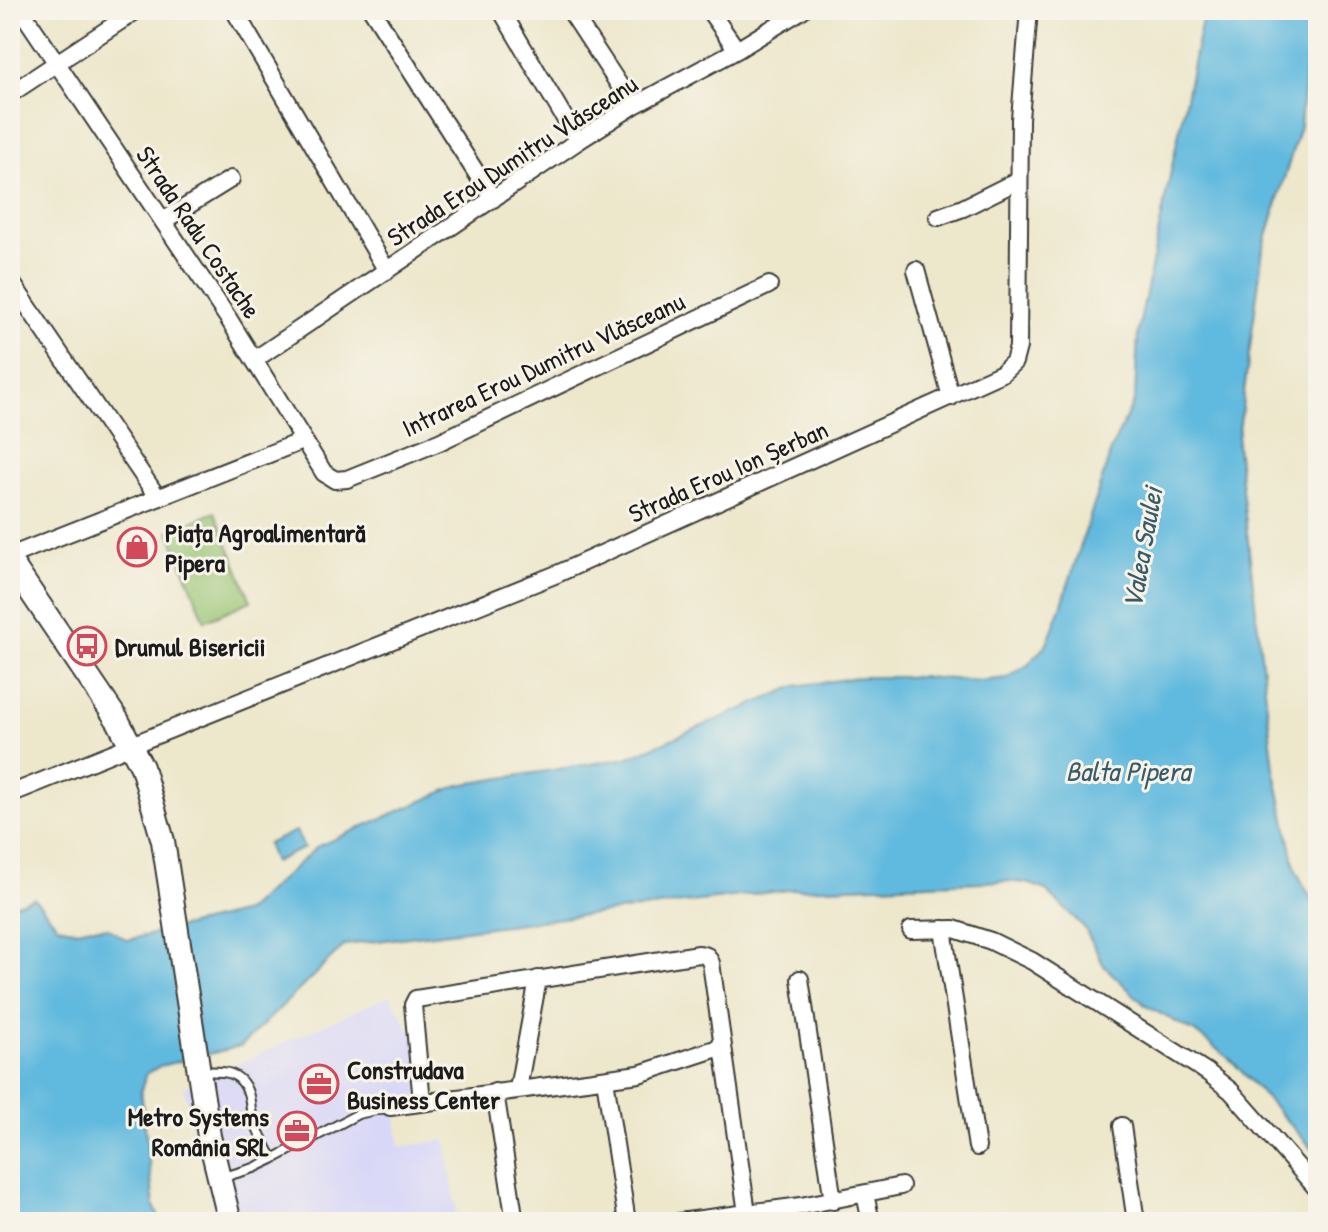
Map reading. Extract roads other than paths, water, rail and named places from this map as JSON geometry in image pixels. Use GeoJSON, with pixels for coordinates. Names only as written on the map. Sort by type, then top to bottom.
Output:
{"type":"FeatureCollection","features":[{"type":"Feature","properties":{"kind":"main road"},"geometry":{"type":"LineString","coordinates":[[10,558],[109,708],[142,767],[153,799],[198,1066],[230,1222]]}},
{"type":"Feature","properties":{"kind":"street","name":"Strada Radu Costache"},"geometry":{"type":"LineString","coordinates":[[21,10],[254,360],[302,441],[324,473],[335,480]]}},
{"type":"Feature","properties":{"kind":"street"},"geometry":{"type":"LineString","coordinates":[[10,94],[137,10]]}},
{"type":"Feature","properties":{"kind":"street"},"geometry":{"type":"LineString","coordinates":[[234,10],[387,271]]}},
{"type":"Feature","properties":{"kind":"street"},"geometry":{"type":"LineString","coordinates":[[372,10],[493,199]]}},
{"type":"Feature","properties":{"kind":"street"},"geometry":{"type":"LineString","coordinates":[[501,10],[578,141]]}},
{"type":"Feature","properties":{"kind":"street"},"geometry":{"type":"LineString","coordinates":[[570,10],[633,106]]}},
{"type":"Feature","properties":{"kind":"street"},"geometry":{"type":"LineString","coordinates":[[709,10],[737,50]]}},
{"type":"Feature","properties":{"kind":"street","name":"Strada Erou Dumitru Vlăsceanu"},"geometry":{"type":"LineString","coordinates":[[254,360],[578,141],[633,106],[737,50],[802,10]]}},
{"type":"Feature","properties":{"kind":"street","name":"Strada Erou Ion Șerban"},"geometry":{"type":"LineString","coordinates":[[130,744],[557,574],[1002,373],[1014,362],[1018,347],[1020,119],[1029,10]]}},
{"type":"Feature","properties":{"kind":"street"},"geometry":{"type":"LineString","coordinates":[[163,221],[231,179]]}},
{"type":"Feature","properties":{"kind":"street"},"geometry":{"type":"LineString","coordinates":[[938,217],[975,203],[1019,180]]}},
{"type":"Feature","properties":{"kind":"street"},"geometry":{"type":"LineString","coordinates":[[916,270],[951,397]]}},
{"type":"Feature","properties":{"kind":"street"},"geometry":{"type":"LineString","coordinates":[[10,280],[158,498]]}},
{"type":"Feature","properties":{"kind":"street","name":"Intrarea Erou Dumitru Vlăsceanu"},"geometry":{"type":"LineString","coordinates":[[335,480],[347,479],[439,442],[769,285]]}},
{"type":"Feature","properties":{"kind":"street"},"geometry":{"type":"LineString","coordinates":[[10,558],[302,441]]}},
{"type":"Feature","properties":{"kind":"street"},"geometry":{"type":"LineString","coordinates":[[10,794],[130,744]]}},
{"type":"Feature","properties":{"kind":"street"},"geometry":{"type":"LineString","coordinates":[[943,929],[977,1147]]}},
{"type":"Feature","properties":{"kind":"street"},"geometry":{"type":"LineString","coordinates":[[911,930],[954,929],[991,941],[1032,961],[1207,1072],[1231,1091],[1318,1190]]}},
{"type":"Feature","properties":{"kind":"street"},"geometry":{"type":"LineString","coordinates":[[422,1102],[413,1005],[416,999],[699,954],[707,956],[711,963],[747,1213]]}},
{"type":"Feature","properties":{"kind":"street"},"geometry":{"type":"LineString","coordinates":[[518,1089],[538,979]]}},
{"type":"Feature","properties":{"kind":"street"},"geometry":{"type":"LineString","coordinates":[[800,979],[833,1201]]}},
{"type":"Feature","properties":{"kind":"street"},"geometry":{"type":"LineString","coordinates":[[390,1107],[639,1074],[721,1047]]}},
{"type":"Feature","properties":{"kind":"street"},"geometry":{"type":"LineString","coordinates":[[605,1079],[627,1222]]}},
{"type":"Feature","properties":{"kind":"street"},"geometry":{"type":"LineString","coordinates":[[495,1092],[515,1222]]}},
{"type":"Feature","properties":{"kind":"street"},"geometry":{"type":"LineString","coordinates":[[1122,1126],[1136,1222]]}},
{"type":"Feature","properties":{"kind":"street"},"geometry":{"type":"LineString","coordinates":[[679,1222],[747,1213],[803,1214],[833,1201],[901,1186]]}},
{"type":"Feature","properties":{"kind":"street"},"geometry":{"type":"LineString","coordinates":[[865,1194],[871,1222]]}},
{"type":"Feature","properties":{"kind":"lane"},"geometry":{"type":"LineString","coordinates":[[198,1066],[233,1073],[240,1079],[248,1093],[253,1120],[273,1159]]}},
{"type":"Feature","properties":{"kind":"lane"},"geometry":{"type":"LineString","coordinates":[[219,1178],[254,1168],[358,1114],[390,1107]]}},
{"type":"Feature","properties":{"kind":"water","name":"Balta Pipera"},"geometry":{"type":"Polygon","coordinates":[[[1204,10],[1311,10],[1300,126],[1263,249],[1237,445],[1274,768],[1296,871],[1318,911],[1318,1155],[1232,1061],[1195,1032],[1146,1006],[1104,966],[1084,927],[1044,889],[1009,881],[797,889],[345,945],[241,1046],[160,1066],[146,1074],[141,1090],[154,1206],[161,1222],[10,1222],[10,906],[34,898],[58,926],[77,930],[108,928],[127,940],[245,912],[318,846],[459,785],[627,758],[796,686],[861,677],[982,681],[1007,678],[1029,664],[1047,643],[1113,445],[1135,399],[1138,332],[1204,10]]]}},
{"type":"Feature","properties":{"kind":"water"},"geometry":{"type":"Polygon","coordinates":[[[296,831],[304,848],[274,862],[267,844],[296,831]]]}},
{"type":"Feature","properties":{"kind":"place","name":"Piața Agroalimentară Pipera"},"geometry":{"type":"Point","coordinates":[137,547]}},
{"type":"Feature","properties":{"kind":"place","name":"Drumul Bisericii"},"geometry":{"type":"Point","coordinates":[87,646]}},
{"type":"Feature","properties":{"kind":"place","name":"Construdava Business Center"},"geometry":{"type":"Point","coordinates":[319,1084]}},
{"type":"Feature","properties":{"kind":"place","name":"Metro Systems România SRL"},"geometry":{"type":"Point","coordinates":[297,1131]}},
{"type":"Feature","properties":{"kind":"water label","name":"Valea Saulei"},"geometry":{"type":"Point","coordinates":[1142,548]}}]}
